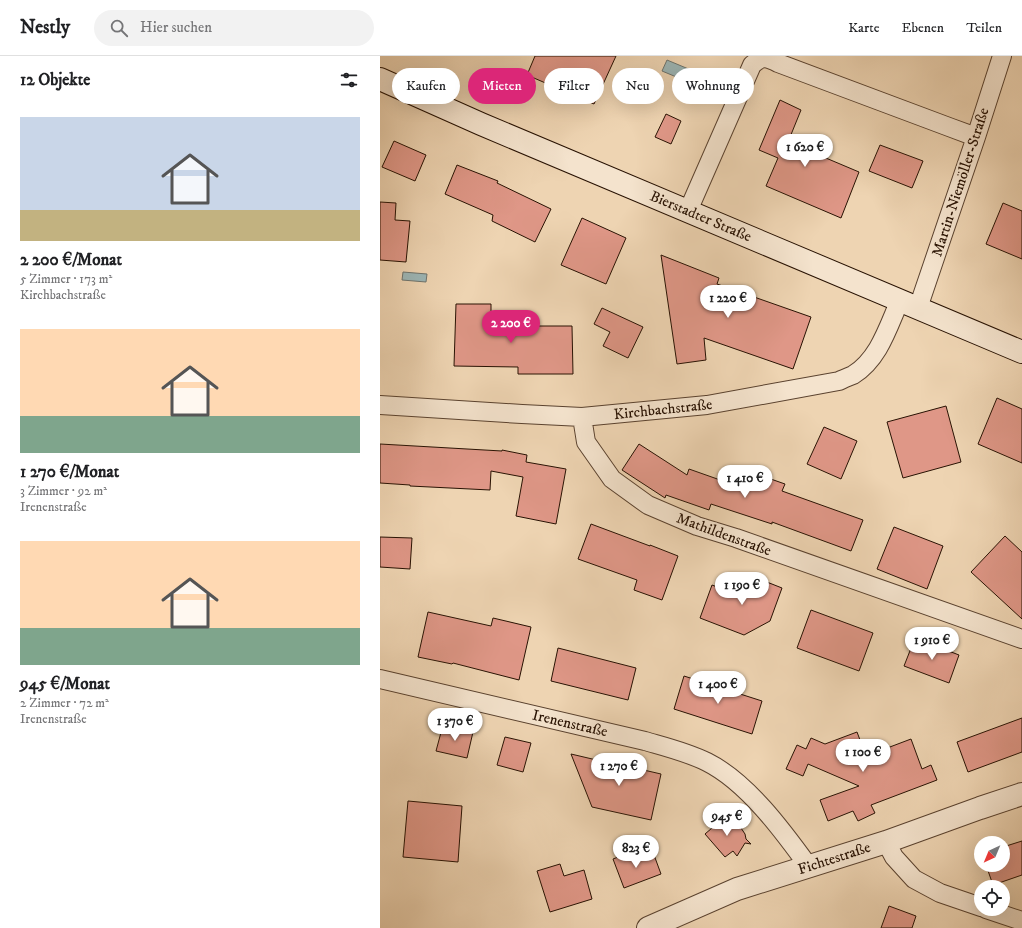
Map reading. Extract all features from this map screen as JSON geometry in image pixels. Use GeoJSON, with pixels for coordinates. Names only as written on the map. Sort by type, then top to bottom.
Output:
{"type":"FeatureCollection","features":[{"type":"Feature","properties":{"kind":"main road","name":"Bierstadter Straße"},"geometry":{"type":"LineString","coordinates":[[380,80],[1022,352]]}},
{"type":"Feature","properties":{"kind":"main road","name":"Fichtestraße"},"geometry":{"type":"LineString","coordinates":[[648,928],[737,889],[886,842],[1022,794]]}},
{"type":"Feature","properties":{"kind":"street","name":"Martin-Niemöller-Straße"},"geometry":{"type":"LineString","coordinates":[[909,304],[976,137],[1002,56]]}},
{"type":"Feature","properties":{"kind":"street"},"geometry":{"type":"LineString","coordinates":[[688,211],[752,65],[761,58],[767,58],[976,137]]}},
{"type":"Feature","properties":{"kind":"street","name":"Kirchbachstraße"},"geometry":{"type":"LineString","coordinates":[[380,405],[582,417],[707,405],[839,381],[853,375],[865,365],[873,356],[884,336],[909,304]]}},
{"type":"Feature","properties":{"kind":"street","name":"Mathildenstraße"},"geometry":{"type":"LineString","coordinates":[[582,417],[586,442],[612,479],[648,505],[697,526],[1022,639]]}},
{"type":"Feature","properties":{"kind":"street","name":"Irenenstraße"},"geometry":{"type":"LineString","coordinates":[[380,679],[646,741],[686,753],[707,762],[724,772],[761,806],[789,839],[809,866]]}},
{"type":"Feature","properties":{"kind":"street"},"geometry":{"type":"LineString","coordinates":[[886,842],[894,857],[914,879],[940,893],[974,905]]}},
{"type":"Feature","properties":{"kind":"street"},"geometry":{"type":"LineString","coordinates":[[1007,916],[1022,921]]}},
{"type":"Feature","properties":{"kind":"water"},"geometry":{"type":"Polygon","coordinates":[[[667,60],[686,68],[672,68],[672,75],[664,72],[663,68],[667,60]]]}},
{"type":"Feature","properties":{"kind":"water"},"geometry":{"type":"Polygon","coordinates":[[[403,272],[427,274],[426,282],[402,280],[403,272]]]}},
{"type":"Feature","properties":{"kind":"building"},"geometry":{"type":"Polygon","coordinates":[[[535,56],[616,56],[604,82],[604,68],[544,68],[544,82],[536,79],[536,68],[530,68],[535,56]]]}},
{"type":"Feature","properties":{"kind":"building"},"geometry":{"type":"Polygon","coordinates":[[[780,100],[801,110],[788,142],[859,172],[841,218],[766,186],[778,158],[759,150],[780,100]]]}},
{"type":"Feature","properties":{"kind":"building"},"geometry":{"type":"Polygon","coordinates":[[[666,114],[681,121],[671,144],[655,137],[666,114]]]}},
{"type":"Feature","properties":{"kind":"building"},"geometry":{"type":"Polygon","coordinates":[[[394,141],[426,155],[415,181],[382,167],[394,141]]]}},
{"type":"Feature","properties":{"kind":"building"},"geometry":{"type":"Polygon","coordinates":[[[880,145],[923,161],[912,188],[869,171],[880,145]]]}},
{"type":"Feature","properties":{"kind":"building"},"geometry":{"type":"Polygon","coordinates":[[[457,165],[498,181],[497,183],[551,209],[535,242],[492,221],[493,215],[445,194],[457,165]]]}},
{"type":"Feature","properties":{"kind":"building"},"geometry":{"type":"Polygon","coordinates":[[[380,202],[396,203],[395,220],[410,221],[406,262],[380,260],[380,202]]]}},
{"type":"Feature","properties":{"kind":"building"},"geometry":{"type":"Polygon","coordinates":[[[1003,203],[1022,211],[1022,259],[986,244],[1003,203]]]}},
{"type":"Feature","properties":{"kind":"building"},"geometry":{"type":"Polygon","coordinates":[[[582,218],[626,238],[606,284],[561,265],[582,218]]]}},
{"type":"Feature","properties":{"kind":"building"},"geometry":{"type":"Polygon","coordinates":[[[661,255],[719,278],[717,284],[811,317],[793,369],[704,338],[706,360],[677,364],[661,255]]]}},
{"type":"Feature","properties":{"kind":"building"},"geometry":{"type":"Polygon","coordinates":[[[456,304],[491,304],[491,326],[572,326],[573,374],[518,374],[518,367],[454,366],[456,304]]]}},
{"type":"Feature","properties":{"kind":"building"},"geometry":{"type":"Polygon","coordinates":[[[602,308],[643,327],[628,358],[603,346],[610,332],[594,324],[602,308]]]}},
{"type":"Feature","properties":{"kind":"building"},"geometry":{"type":"Polygon","coordinates":[[[997,398],[1022,409],[1022,463],[978,444],[997,398]]]}},
{"type":"Feature","properties":{"kind":"building"},"geometry":{"type":"Polygon","coordinates":[[[946,406],[961,462],[903,478],[887,422],[946,406]]]}},
{"type":"Feature","properties":{"kind":"building"},"geometry":{"type":"Polygon","coordinates":[[[824,427],[857,441],[841,479],[807,464],[824,427]]]}},
{"type":"Feature","properties":{"kind":"building"},"geometry":{"type":"Polygon","coordinates":[[[380,444],[502,450],[527,455],[526,462],[566,469],[556,524],[516,516],[523,477],[491,471],[490,490],[380,483],[380,444]]]}},
{"type":"Feature","properties":{"kind":"building"},"geometry":{"type":"Polygon","coordinates":[[[639,444],[687,475],[689,469],[740,487],[745,470],[785,484],[782,491],[863,520],[851,551],[772,522],[772,524],[711,504],[709,510],[666,495],[665,498],[622,470],[639,444]]]}},
{"type":"Feature","properties":{"kind":"building"},"geometry":{"type":"Polygon","coordinates":[[[591,524],[678,556],[662,600],[634,590],[637,580],[578,559],[591,524]]]}},
{"type":"Feature","properties":{"kind":"building"},"geometry":{"type":"Polygon","coordinates":[[[894,527],[943,546],[927,589],[877,569],[894,527]]]}},
{"type":"Feature","properties":{"kind":"building"},"geometry":{"type":"Polygon","coordinates":[[[1005,536],[1022,552],[1022,619],[971,572],[1005,536]]]}},
{"type":"Feature","properties":{"kind":"building"},"geometry":{"type":"Polygon","coordinates":[[[380,537],[412,538],[410,569],[380,567],[380,537]]]}},
{"type":"Feature","properties":{"kind":"building"},"geometry":{"type":"Polygon","coordinates":[[[749,575],[782,588],[770,621],[744,635],[700,618],[712,585],[741,596],[749,575]]]}},
{"type":"Feature","properties":{"kind":"building"},"geometry":{"type":"Polygon","coordinates":[[[811,610],[873,633],[859,671],[797,648],[811,610]]]}},
{"type":"Feature","properties":{"kind":"building"},"geometry":{"type":"Polygon","coordinates":[[[428,612],[491,626],[493,618],[531,627],[519,680],[453,663],[418,657],[428,612]]]}},
{"type":"Feature","properties":{"kind":"building"},"geometry":{"type":"Polygon","coordinates":[[[915,638],[959,655],[949,683],[904,666],[915,638]]]}},
{"type":"Feature","properties":{"kind":"building"},"geometry":{"type":"Polygon","coordinates":[[[558,648],[636,668],[628,700],[551,681],[558,648]]]}},
{"type":"Feature","properties":{"kind":"building"},"geometry":{"type":"Polygon","coordinates":[[[684,676],[762,701],[752,734],[674,709],[684,676]]]}},
{"type":"Feature","properties":{"kind":"building"},"geometry":{"type":"Polygon","coordinates":[[[1022,718],[1022,752],[968,772],[957,742],[1022,718]]]}},
{"type":"Feature","properties":{"kind":"building"},"geometry":{"type":"Polygon","coordinates":[[[443,725],[473,732],[467,758],[436,751],[443,725]]]}},
{"type":"Feature","properties":{"kind":"building"},"geometry":{"type":"Polygon","coordinates":[[[857,732],[866,756],[911,739],[922,769],[931,765],[937,780],[871,805],[875,813],[858,821],[853,811],[828,821],[820,800],[859,786],[808,764],[803,776],[786,769],[797,745],[806,749],[811,738],[825,744],[857,732]]]}},
{"type":"Feature","properties":{"kind":"building"},"geometry":{"type":"Polygon","coordinates":[[[505,737],[531,743],[523,772],[497,765],[505,737]]]}},
{"type":"Feature","properties":{"kind":"building"},"geometry":{"type":"Polygon","coordinates":[[[571,754],[661,774],[651,820],[592,807],[571,754]]]}},
{"type":"Feature","properties":{"kind":"building"},"geometry":{"type":"Polygon","coordinates":[[[408,801],[462,806],[458,862],[403,857],[408,801]]]}},
{"type":"Feature","properties":{"kind":"building"},"geometry":{"type":"Polygon","coordinates":[[[726,816],[736,827],[739,825],[745,834],[746,839],[751,844],[745,843],[737,856],[733,851],[725,857],[705,834],[726,816]]]}},
{"type":"Feature","properties":{"kind":"building"},"geometry":{"type":"Polygon","coordinates":[[[1022,841],[1022,875],[1008,880],[991,880],[988,872],[1010,872],[1010,845],[1022,841]]]}},
{"type":"Feature","properties":{"kind":"building"},"geometry":{"type":"Polygon","coordinates":[[[634,851],[638,861],[654,855],[661,874],[624,888],[613,859],[634,851]]]}},
{"type":"Feature","properties":{"kind":"building"},"geometry":{"type":"Polygon","coordinates":[[[560,864],[564,876],[584,870],[592,899],[550,912],[537,871],[560,864]]]}},
{"type":"Feature","properties":{"kind":"building"},"geometry":{"type":"Polygon","coordinates":[[[889,906],[916,916],[912,928],[881,928],[889,906]]]}}]}
